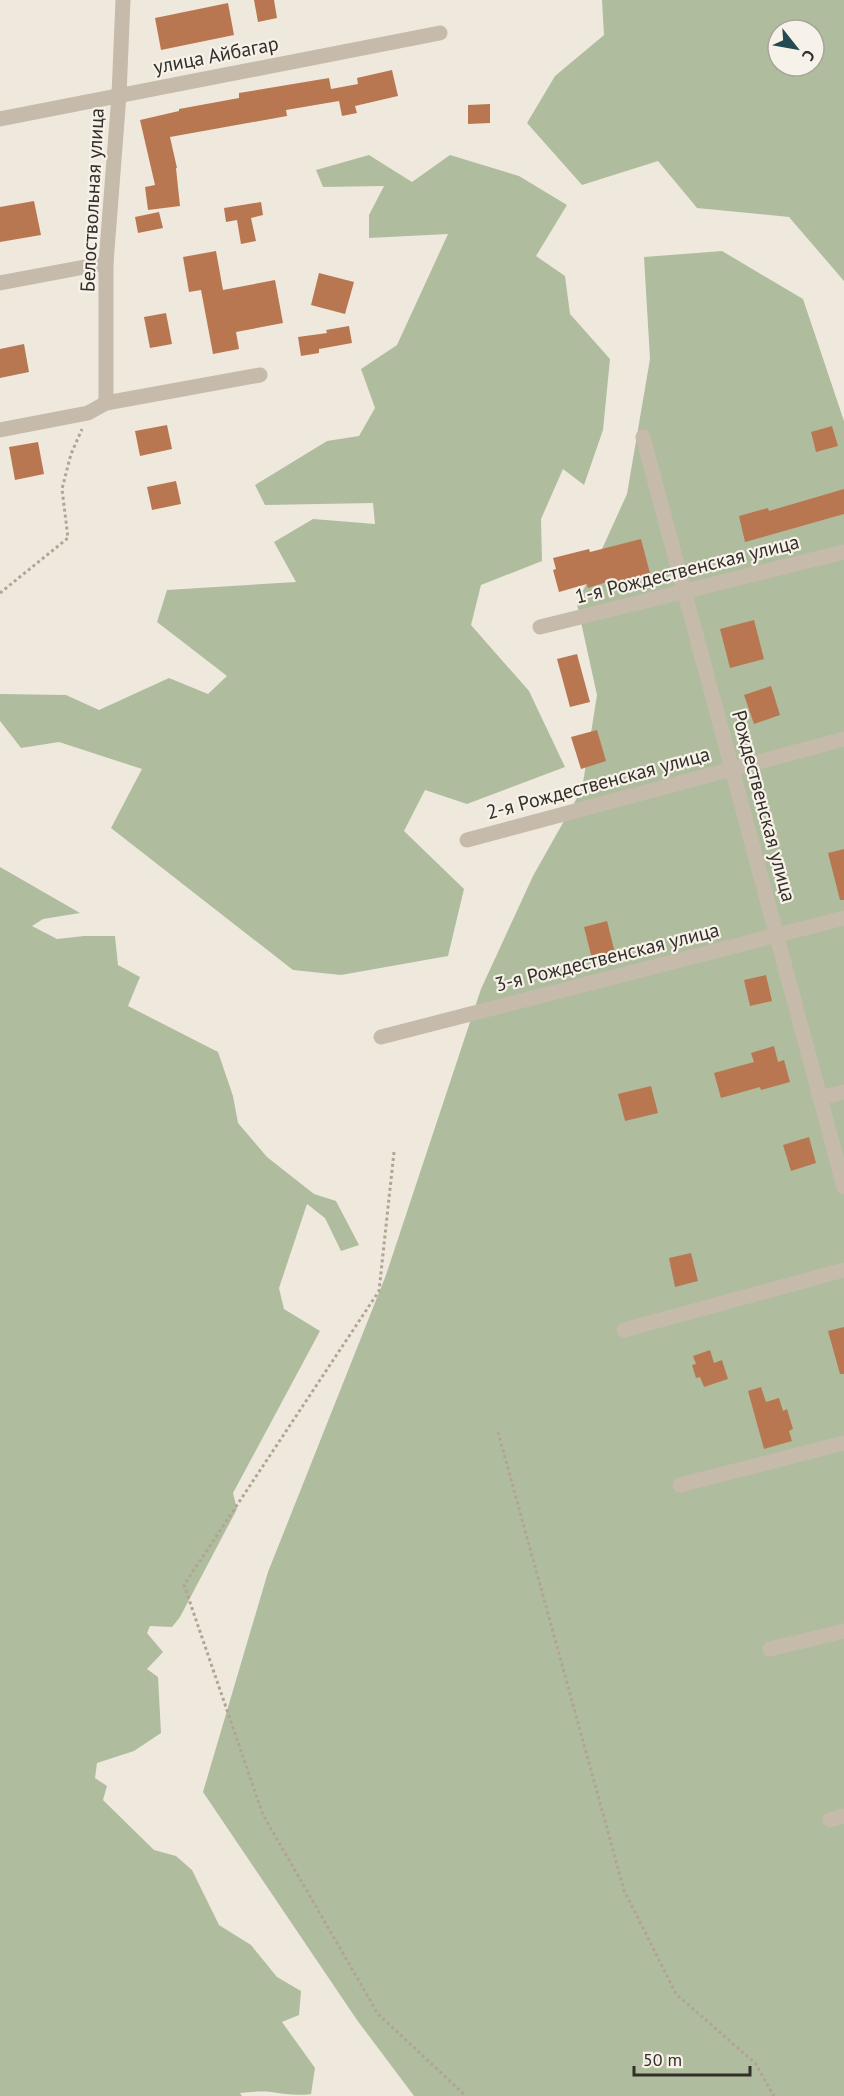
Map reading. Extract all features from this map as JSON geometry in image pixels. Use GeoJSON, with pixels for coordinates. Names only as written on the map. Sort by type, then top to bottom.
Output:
{"type":"FeatureCollection","features":[{"type":"Feature","properties":{"kind":"street","name":"Белоствольная улица"},"geometry":{"type":"LineString","coordinates":[[106,403],[106,263],[119,95],[123,0]]}},
{"type":"Feature","properties":{"kind":"street","name":"улица Айбагар"},"geometry":{"type":"LineString","coordinates":[[0,119],[440,33]]}},
{"type":"Feature","properties":{"kind":"street"},"geometry":{"type":"LineString","coordinates":[[0,283],[106,263]]}},
{"type":"Feature","properties":{"kind":"street"},"geometry":{"type":"LineString","coordinates":[[0,430],[88,413],[106,403],[260,375]]}},
{"type":"Feature","properties":{"kind":"street","name":"Рождественская улица"},"geometry":{"type":"LineString","coordinates":[[643,437],[844,1187]]}},
{"type":"Feature","properties":{"kind":"street","name":"1-я Рождественская улица"},"geometry":{"type":"LineString","coordinates":[[540,627],[844,552]]}},
{"type":"Feature","properties":{"kind":"street","name":"2-я Рождественская улица"},"geometry":{"type":"LineString","coordinates":[[467,840],[844,739]]}},
{"type":"Feature","properties":{"kind":"street","name":"3-я Рождественская улица"},"geometry":{"type":"LineString","coordinates":[[381,1037],[844,918]]}},
{"type":"Feature","properties":{"kind":"street"},"geometry":{"type":"LineString","coordinates":[[820,1098],[844,1092]]}},
{"type":"Feature","properties":{"kind":"street"},"geometry":{"type":"LineString","coordinates":[[624,1330],[844,1270]]}},
{"type":"Feature","properties":{"kind":"street"},"geometry":{"type":"LineString","coordinates":[[680,1485],[844,1443]]}},
{"type":"Feature","properties":{"kind":"street"},"geometry":{"type":"LineString","coordinates":[[770,1649],[844,1631]]}},
{"type":"Feature","properties":{"kind":"path"},"geometry":{"type":"LineString","coordinates":[[0,593],[68,538],[62,489],[71,454],[88,413]]}},
{"type":"Feature","properties":{"kind":"path"},"geometry":{"type":"LineString","coordinates":[[394,1152],[379,1291],[184,1585],[263,1815],[378,2014],[466,2096]]}},
{"type":"Feature","properties":{"kind":"path"},"geometry":{"type":"LineString","coordinates":[[498,1432],[624,1890],[676,1994],[754,2063],[774,2096]]}},
{"type":"Feature","properties":{"kind":"green space"},"geometry":{"type":"Polygon","coordinates":[[[602,0],[844,0],[844,281],[789,217],[697,208],[658,161],[582,185],[527,123],[555,76],[604,35],[602,0]]]}},
{"type":"Feature","properties":{"kind":"green space"},"geometry":{"type":"Polygon","coordinates":[[[369,155],[412,182],[450,155],[519,176],[567,205],[536,256],[565,276],[570,314],[610,359],[603,430],[584,485],[563,469],[541,519],[542,561],[481,585],[471,625],[529,691],[565,767],[467,804],[425,790],[404,831],[464,889],[448,956],[341,975],[293,970],[111,828],[142,769],[59,742],[21,748],[0,721],[0,694],[66,695],[99,710],[169,678],[208,694],[227,676],[157,622],[167,590],[296,582],[274,542],[313,519],[375,524],[373,503],[265,505],[255,485],[327,441],[359,436],[375,408],[361,369],[397,345],[448,234],[369,238],[369,215],[384,186],[323,187],[316,170],[369,155]]]}},
{"type":"Feature","properties":{"kind":"green space"},"geometry":{"type":"Polygon","coordinates":[[[722,251],[803,299],[844,421],[844,2096],[414,2096],[357,2020],[203,1792],[268,1572],[386,1275],[481,989],[533,876],[582,789],[597,695],[577,604],[627,494],[650,359],[644,257],[722,251]]]}},
{"type":"Feature","properties":{"kind":"green space"},"geometry":{"type":"Polygon","coordinates":[[[0,867],[80,913],[43,919],[32,926],[57,939],[115,936],[118,965],[140,977],[128,1006],[218,1052],[233,1096],[238,1123],[267,1157],[314,1194],[336,1201],[359,1245],[341,1251],[325,1218],[307,1204],[279,1288],[284,1309],[320,1331],[233,1493],[237,1509],[180,1617],[172,1627],[150,1626],[147,1633],[163,1652],[147,1669],[158,1677],[161,1733],[134,1751],[97,1763],[95,1778],[107,1786],[103,1800],[154,1850],[176,1856],[192,1870],[219,1925],[251,1945],[277,1977],[301,1991],[299,2015],[282,2022],[315,2068],[311,2094],[259,2092],[240,2093],[242,2096],[0,2096],[0,867]]]}},
{"type":"Feature","properties":{"kind":"building"},"geometry":{"type":"Polygon","coordinates":[[[254,0],[274,0],[277,18],[258,22],[254,0]]]}},
{"type":"Feature","properties":{"kind":"building"},"geometry":{"type":"Polygon","coordinates":[[[228,3],[234,35],[161,50],[155,18],[228,3]]]}},
{"type":"Feature","properties":{"kind":"building"},"geometry":{"type":"Polygon","coordinates":[[[392,70],[398,96],[355,106],[357,113],[342,116],[339,101],[286,110],[287,116],[170,137],[177,168],[180,206],[148,210],[145,187],[155,185],[140,120],[179,111],[179,109],[239,98],[239,93],[329,78],[331,89],[358,84],[357,78],[392,70]]]}},
{"type":"Feature","properties":{"kind":"building"},"geometry":{"type":"Polygon","coordinates":[[[490,104],[490,123],[468,124],[468,105],[490,104]]]}},
{"type":"Feature","properties":{"kind":"building"},"geometry":{"type":"Polygon","coordinates":[[[34,201],[41,235],[0,242],[0,207],[34,201]]]}},
{"type":"Feature","properties":{"kind":"building"},"geometry":{"type":"Polygon","coordinates":[[[261,202],[263,215],[251,218],[256,241],[241,244],[237,220],[226,222],[224,208],[261,202]]]}},
{"type":"Feature","properties":{"kind":"building"},"geometry":{"type":"Polygon","coordinates":[[[159,212],[163,228],[138,233],[135,217],[159,212]]]}},
{"type":"Feature","properties":{"kind":"building"},"geometry":{"type":"Polygon","coordinates":[[[216,251],[223,290],[275,280],[283,323],[236,332],[239,349],[213,354],[201,290],[189,292],[183,257],[216,251]]]}},
{"type":"Feature","properties":{"kind":"building"},"geometry":{"type":"Polygon","coordinates":[[[319,273],[354,282],[345,314],[311,305],[319,273]]]}},
{"type":"Feature","properties":{"kind":"building"},"geometry":{"type":"Polygon","coordinates":[[[166,313],[172,344],[150,348],[144,317],[166,313]]]}},
{"type":"Feature","properties":{"kind":"building"},"geometry":{"type":"Polygon","coordinates":[[[349,326],[352,343],[319,349],[319,353],[301,356],[298,337],[327,333],[326,330],[349,326]]]}},
{"type":"Feature","properties":{"kind":"building"},"geometry":{"type":"Polygon","coordinates":[[[24,344],[29,372],[0,378],[0,349],[24,344]]]}},
{"type":"Feature","properties":{"kind":"building"},"geometry":{"type":"Polygon","coordinates":[[[167,425],[172,449],[140,456],[135,431],[167,425]]]}},
{"type":"Feature","properties":{"kind":"building"},"geometry":{"type":"Polygon","coordinates":[[[832,426],[838,446],[816,452],[811,432],[832,426]]]}},
{"type":"Feature","properties":{"kind":"building"},"geometry":{"type":"Polygon","coordinates":[[[38,442],[44,474],[15,480],[9,447],[38,442]]]}},
{"type":"Feature","properties":{"kind":"building"},"geometry":{"type":"Polygon","coordinates":[[[176,481],[181,504],[152,510],[147,487],[176,481]]]}},
{"type":"Feature","properties":{"kind":"building"},"geometry":{"type":"Polygon","coordinates":[[[844,489],[844,514],[745,542],[739,516],[768,508],[769,511],[844,489]]]}},
{"type":"Feature","properties":{"kind":"building"},"geometry":{"type":"Polygon","coordinates":[[[641,539],[651,577],[614,586],[613,580],[588,588],[587,584],[559,592],[553,570],[556,569],[553,558],[589,549],[590,552],[641,539]]]}},
{"type":"Feature","properties":{"kind":"building"},"geometry":{"type":"Polygon","coordinates":[[[754,620],[764,659],[730,668],[720,629],[754,620]]]}},
{"type":"Feature","properties":{"kind":"building"},"geometry":{"type":"Polygon","coordinates":[[[577,654],[590,702],[570,707],[557,659],[577,654]]]}},
{"type":"Feature","properties":{"kind":"building"},"geometry":{"type":"Polygon","coordinates":[[[771,686],[780,715],[754,724],[744,695],[771,686]]]}},
{"type":"Feature","properties":{"kind":"building"},"geometry":{"type":"Polygon","coordinates":[[[597,730],[606,761],[581,769],[571,737],[597,730]]]}},
{"type":"Feature","properties":{"kind":"building"},"geometry":{"type":"Polygon","coordinates":[[[844,849],[844,900],[840,900],[828,853],[844,849]]]}},
{"type":"Feature","properties":{"kind":"building"},"geometry":{"type":"Polygon","coordinates":[[[607,921],[615,953],[592,959],[584,927],[607,921]]]}},
{"type":"Feature","properties":{"kind":"building"},"geometry":{"type":"Polygon","coordinates":[[[766,975],[772,1001],[750,1006],[744,980],[766,975]]]}},
{"type":"Feature","properties":{"kind":"building"},"geometry":{"type":"Polygon","coordinates":[[[774,1046],[778,1062],[784,1060],[790,1082],[761,1090],[760,1087],[721,1098],[714,1073],[754,1062],[751,1053],[774,1046]]]}},
{"type":"Feature","properties":{"kind":"building"},"geometry":{"type":"Polygon","coordinates":[[[651,1086],[658,1113],[625,1121],[618,1094],[651,1086]]]}},
{"type":"Feature","properties":{"kind":"building"},"geometry":{"type":"Polygon","coordinates":[[[809,1137],[816,1163],[791,1171],[783,1145],[809,1137]]]}},
{"type":"Feature","properties":{"kind":"building"},"geometry":{"type":"Polygon","coordinates":[[[691,1253],[698,1281],[675,1287],[669,1258],[691,1253]]]}},
{"type":"Feature","properties":{"kind":"building"},"geometry":{"type":"Polygon","coordinates":[[[844,1327],[844,1374],[840,1374],[828,1331],[844,1327]]]}},
{"type":"Feature","properties":{"kind":"building"},"geometry":{"type":"Polygon","coordinates":[[[710,1350],[714,1363],[722,1360],[728,1379],[704,1387],[700,1377],[696,1378],[692,1365],[696,1364],[693,1356],[710,1350]]]}},
{"type":"Feature","properties":{"kind":"building"},"geometry":{"type":"Polygon","coordinates":[[[761,1387],[766,1402],[779,1398],[783,1411],[787,1409],[793,1429],[789,1431],[792,1441],[764,1449],[748,1391],[761,1387]]]}}]}
